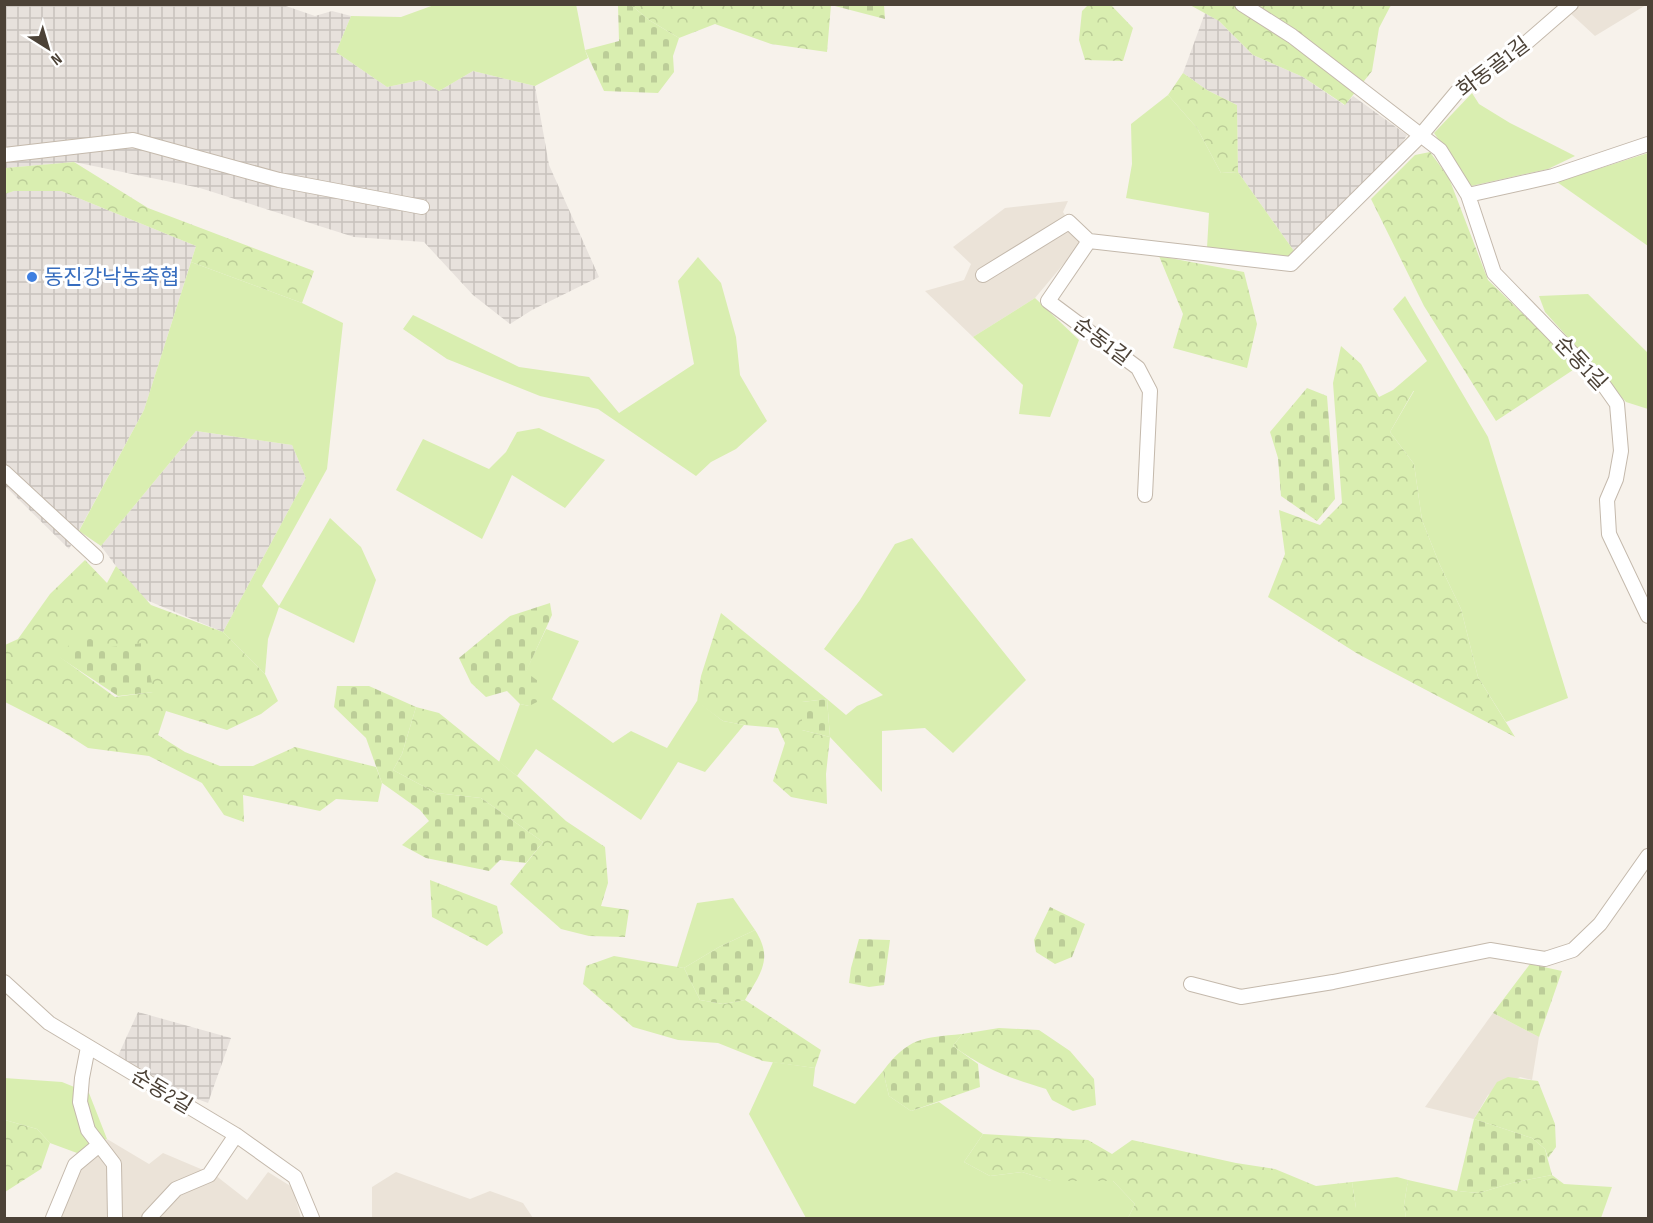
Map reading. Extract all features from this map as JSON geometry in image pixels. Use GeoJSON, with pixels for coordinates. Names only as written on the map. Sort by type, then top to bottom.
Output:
{"type":"FeatureCollection","features":[{"type":"Feature","properties":{"kind":"street","name":"순동1길"},"geometry":{"type":"LineString","coordinates":[[1242,4],[1292,36],[1440,150],[1468,195],[1494,273],[1605,387],[1617,404],[1622,451],[1616,479],[1607,500],[1609,534],[1648,616]]}},
{"type":"Feature","properties":{"kind":"street","name":"화동골1길"},"geometry":{"type":"LineString","coordinates":[[1421,135],[1457,92],[1484,70],[1511,56],[1571,4]]}},
{"type":"Feature","properties":{"kind":"street"},"geometry":{"type":"LineString","coordinates":[[983,275],[1069,222],[1089,241],[1291,264],[1421,135]]}},
{"type":"Feature","properties":{"kind":"street"},"geometry":{"type":"LineString","coordinates":[[4,155],[133,140],[279,180],[422,207]]}},
{"type":"Feature","properties":{"kind":"street"},"geometry":{"type":"LineString","coordinates":[[1468,195],[1553,176],[1648,144]]}},
{"type":"Feature","properties":{"kind":"street","name":"순동1길"},"geometry":{"type":"LineString","coordinates":[[1089,241],[1048,301],[1138,368],[1150,391],[1145,495]]}},
{"type":"Feature","properties":{"kind":"street"},"geometry":{"type":"LineString","coordinates":[[4,472],[96,557]]}},
{"type":"Feature","properties":{"kind":"street"},"geometry":{"type":"LineString","coordinates":[[1191,984],[1241,997],[1333,982],[1490,950],[1545,959],[1573,950],[1600,924],[1648,856]]}},
{"type":"Feature","properties":{"kind":"street","name":"순동2길"},"geometry":{"type":"LineString","coordinates":[[4,982],[49,1023],[236,1135],[296,1177],[312,1218]]}},
{"type":"Feature","properties":{"kind":"street"},"geometry":{"type":"LineString","coordinates":[[88,1047],[82,1078],[81,1102],[88,1131],[114,1164],[115,1218]]}},
{"type":"Feature","properties":{"kind":"street"},"geometry":{"type":"LineString","coordinates":[[149,1218],[176,1189],[209,1175],[236,1135]]}},
{"type":"Feature","properties":{"kind":"street"},"geometry":{"type":"LineString","coordinates":[[53,1218],[75,1165],[99,1145]]}},
{"type":"Feature","properties":{"kind":"shaded area"},"geometry":{"type":"Polygon","coordinates":[[[280,4],[315,16],[332,11],[351,16],[336,52],[387,87],[421,80],[439,91],[473,71],[535,86],[549,165],[599,277],[532,310],[510,324],[473,295],[424,242],[354,237],[200,188],[74,162],[5,168],[5,5],[280,4]]]}},
{"type":"Feature","properties":{"kind":"shaded area"},"geometry":{"type":"Polygon","coordinates":[[[1565,5],[1646,5],[1595,36],[1569,12],[1565,5]]]}},
{"type":"Feature","properties":{"kind":"shaded area"},"geometry":{"type":"Polygon","coordinates":[[[1205,13],[1219,21],[1253,55],[1303,77],[1344,105],[1353,96],[1407,135],[1399,148],[1294,251],[1238,172],[1237,105],[1207,90],[1183,73],[1205,13]]]}},
{"type":"Feature","properties":{"kind":"shaded area"},"geometry":{"type":"Polygon","coordinates":[[[14,191],[61,191],[196,246],[144,410],[69,549],[5,486],[4,194],[14,191]]]}},
{"type":"Feature","properties":{"kind":"shaded area"},"geometry":{"type":"Polygon","coordinates":[[[1068,201],[1063,212],[1082,242],[1035,298],[973,337],[925,291],[964,280],[971,264],[953,247],[1005,208],[1068,201]]]}},
{"type":"Feature","properties":{"kind":"shaded area"},"geometry":{"type":"Polygon","coordinates":[[[196,431],[292,445],[306,478],[223,632],[139,597],[101,546],[196,431]]]}},
{"type":"Feature","properties":{"kind":"shaded area"},"geometry":{"type":"Polygon","coordinates":[[[138,1012],[231,1038],[208,1103],[176,1091],[117,1058],[138,1012]]]}},
{"type":"Feature","properties":{"kind":"shaded area"},"geometry":{"type":"Polygon","coordinates":[[[1493,1013],[1539,1037],[1532,1080],[1520,1077],[1488,1095],[1474,1119],[1425,1107],[1493,1013]]]}},
{"type":"Feature","properties":{"kind":"shaded area"},"geometry":{"type":"Polygon","coordinates":[[[107,1139],[149,1164],[163,1153],[215,1175],[247,1200],[268,1172],[292,1187],[301,1218],[58,1218],[78,1169],[107,1139]]]}},
{"type":"Feature","properties":{"kind":"shaded area"},"geometry":{"type":"Polygon","coordinates":[[[396,1172],[470,1199],[490,1191],[523,1203],[533,1218],[372,1218],[372,1187],[396,1172]]]}},
{"type":"Feature","properties":{"kind":"green space"},"geometry":{"type":"Polygon","coordinates":[[[576,4],[588,58],[535,86],[473,71],[439,91],[421,80],[387,87],[336,52],[351,16],[401,17],[434,5],[576,4]]]}},
{"type":"Feature","properties":{"kind":"green space"},"geometry":{"type":"Polygon","coordinates":[[[1089,4],[1111,5],[1133,28],[1123,61],[1085,60],[1079,40],[1082,11],[1089,4]]]}},
{"type":"Feature","properties":{"kind":"green space"},"geometry":{"type":"Polygon","coordinates":[[[618,5],[631,5],[649,20],[679,38],[673,56],[674,72],[658,93],[604,91],[585,50],[619,41],[618,5]]]}},
{"type":"Feature","properties":{"kind":"green space"},"geometry":{"type":"Polygon","coordinates":[[[631,5],[831,5],[827,52],[771,44],[715,24],[679,38],[649,20],[631,5]]]}},
{"type":"Feature","properties":{"kind":"green space"},"geometry":{"type":"Polygon","coordinates":[[[831,5],[884,5],[885,19],[831,5]]]}},
{"type":"Feature","properties":{"kind":"green space"},"geometry":{"type":"Polygon","coordinates":[[[1190,5],[1391,5],[1379,28],[1372,71],[1345,105],[1303,77],[1253,55],[1219,21],[1190,5]]]}},
{"type":"Feature","properties":{"kind":"green space"},"geometry":{"type":"Polygon","coordinates":[[[1183,73],[1207,90],[1237,105],[1238,172],[1221,173],[1197,128],[1168,95],[1183,73]]]}},
{"type":"Feature","properties":{"kind":"green space"},"geometry":{"type":"Polygon","coordinates":[[[1472,93],[1479,104],[1510,123],[1575,156],[1548,169],[1471,186],[1434,133],[1472,93]]]}},
{"type":"Feature","properties":{"kind":"green space"},"geometry":{"type":"Polygon","coordinates":[[[1168,95],[1197,128],[1221,173],[1238,172],[1294,251],[1290,259],[1207,248],[1209,213],[1126,198],[1132,164],[1131,124],[1168,95]]]}},
{"type":"Feature","properties":{"kind":"green space"},"geometry":{"type":"Polygon","coordinates":[[[1430,152],[1449,178],[1488,280],[1569,359],[1573,370],[1496,421],[1424,306],[1371,199],[1415,155],[1430,152]]]}},
{"type":"Feature","properties":{"kind":"green space"},"geometry":{"type":"Polygon","coordinates":[[[1648,153],[1648,246],[1557,182],[1648,153]]]}},
{"type":"Feature","properties":{"kind":"green space"},"geometry":{"type":"Polygon","coordinates":[[[74,162],[148,208],[314,271],[302,303],[191,262],[196,246],[61,191],[14,191],[5,194],[5,168],[74,162]]]}},
{"type":"Feature","properties":{"kind":"green space"},"geometry":{"type":"Polygon","coordinates":[[[1159,256],[1244,272],[1257,324],[1247,368],[1173,348],[1183,314],[1159,256]]]}},
{"type":"Feature","properties":{"kind":"green space"},"geometry":{"type":"Polygon","coordinates":[[[698,257],[721,283],[736,337],[740,375],[767,421],[736,449],[711,462],[696,476],[598,409],[540,396],[447,359],[403,329],[413,315],[519,367],[589,377],[619,413],[694,364],[678,281],[698,257]]]}},
{"type":"Feature","properties":{"kind":"green space"},"geometry":{"type":"Polygon","coordinates":[[[191,262],[302,303],[343,323],[327,469],[262,586],[279,606],[330,518],[361,547],[376,580],[354,643],[279,607],[268,639],[265,674],[223,632],[306,478],[292,445],[196,431],[101,546],[79,531],[144,410],[191,262]]]}},
{"type":"Feature","properties":{"kind":"green space"},"geometry":{"type":"Polygon","coordinates":[[[1588,294],[1648,353],[1648,409],[1626,402],[1545,312],[1539,296],[1588,294]]]}},
{"type":"Feature","properties":{"kind":"green space"},"geometry":{"type":"Polygon","coordinates":[[[1405,296],[1488,437],[1568,698],[1506,722],[1478,677],[1461,609],[1422,520],[1414,464],[1390,432],[1414,391],[1393,390],[1427,361],[1393,309],[1405,296]]]}},
{"type":"Feature","properties":{"kind":"green space"},"geometry":{"type":"Polygon","coordinates":[[[1035,298],[1079,340],[1050,417],[1019,414],[1023,385],[973,337],[1035,298]]]}},
{"type":"Feature","properties":{"kind":"green space"},"geometry":{"type":"Polygon","coordinates":[[[1341,346],[1361,364],[1379,397],[1393,390],[1414,390],[1390,432],[1414,464],[1422,520],[1461,609],[1478,677],[1515,737],[1358,654],[1268,597],[1285,554],[1279,510],[1320,525],[1342,503],[1333,383],[1341,346]]]}},
{"type":"Feature","properties":{"kind":"green space"},"geometry":{"type":"Polygon","coordinates":[[[1307,388],[1327,396],[1335,499],[1317,521],[1281,496],[1278,458],[1270,432],[1307,388]]]}},
{"type":"Feature","properties":{"kind":"green space"},"geometry":{"type":"Polygon","coordinates":[[[539,428],[605,460],[565,508],[512,475],[482,539],[396,490],[423,439],[489,469],[506,452],[517,432],[539,428]]]}},
{"type":"Feature","properties":{"kind":"green space"},"geometry":{"type":"Polygon","coordinates":[[[912,538],[1026,680],[953,753],[925,728],[882,731],[882,792],[830,737],[827,699],[846,715],[857,706],[883,695],[824,649],[860,600],[895,544],[912,538]]]}},
{"type":"Feature","properties":{"kind":"green space"},"geometry":{"type":"Polygon","coordinates":[[[85,560],[107,583],[116,566],[151,605],[223,632],[265,674],[278,701],[261,714],[227,730],[166,711],[158,735],[185,752],[220,766],[253,766],[295,747],[376,767],[382,783],[378,802],[336,799],[320,811],[243,795],[244,822],[224,815],[202,783],[149,756],[88,748],[60,730],[5,702],[5,645],[18,639],[50,594],[85,560]],[[103,648],[60,657],[115,697],[153,692],[103,648]]]}},
{"type":"Feature","properties":{"kind":"green space"},"geometry":{"type":"Polygon","coordinates":[[[550,603],[552,615],[526,672],[538,681],[539,701],[529,706],[520,704],[507,691],[486,697],[471,683],[459,658],[510,616],[550,603]]]}},
{"type":"Feature","properties":{"kind":"green space"},"geometry":{"type":"Polygon","coordinates":[[[721,613],[827,699],[802,702],[802,730],[830,737],[826,774],[827,804],[791,797],[773,781],[785,743],[778,728],[723,721],[697,702],[701,676],[721,613]]]}},
{"type":"Feature","properties":{"kind":"green space"},"geometry":{"type":"Polygon","coordinates":[[[546,629],[579,641],[552,699],[613,743],[631,731],[667,748],[697,701],[723,721],[744,725],[705,772],[678,762],[641,820],[536,749],[517,776],[499,762],[520,704],[529,706],[525,673],[546,629]]]}},
{"type":"Feature","properties":{"kind":"green space"},"geometry":{"type":"Polygon","coordinates":[[[86,635],[103,648],[143,643],[154,692],[118,696],[59,657],[76,637],[86,635]]]}},
{"type":"Feature","properties":{"kind":"green space"},"geometry":{"type":"Polygon","coordinates":[[[337,686],[369,686],[416,707],[402,754],[393,770],[436,793],[481,798],[543,842],[526,863],[500,860],[489,871],[426,858],[402,845],[429,821],[420,810],[382,783],[366,738],[334,707],[337,686]]]}},
{"type":"Feature","properties":{"kind":"green space"},"geometry":{"type":"Polygon","coordinates":[[[827,699],[830,737],[802,730],[802,702],[827,699]]]}},
{"type":"Feature","properties":{"kind":"green space"},"geometry":{"type":"Polygon","coordinates":[[[416,707],[439,713],[517,776],[566,821],[605,847],[608,883],[601,906],[629,910],[625,937],[589,936],[561,929],[510,884],[543,842],[481,798],[436,793],[393,770],[402,754],[416,707]]]}},
{"type":"Feature","properties":{"kind":"green space"},"geometry":{"type":"Polygon","coordinates":[[[430,880],[497,906],[503,933],[487,946],[432,917],[430,880]]]}},
{"type":"Feature","properties":{"kind":"green space"},"geometry":{"type":"Polygon","coordinates":[[[733,898],[755,930],[719,947],[684,968],[677,967],[697,903],[733,898]]]}},
{"type":"Feature","properties":{"kind":"green space"},"geometry":{"type":"Polygon","coordinates":[[[1050,907],[1085,924],[1072,957],[1055,964],[1036,952],[1034,940],[1050,907]]]}},
{"type":"Feature","properties":{"kind":"green space"},"geometry":{"type":"Polygon","coordinates":[[[755,930],[764,950],[763,966],[745,1000],[723,1004],[700,1000],[684,968],[719,947],[755,930]]]}},
{"type":"Feature","properties":{"kind":"green space"},"geometry":{"type":"Polygon","coordinates":[[[859,939],[890,940],[884,985],[869,987],[849,983],[859,939]]]}},
{"type":"Feature","properties":{"kind":"green space"},"geometry":{"type":"Polygon","coordinates":[[[614,956],[684,968],[700,1000],[723,1004],[745,1000],[821,1050],[815,1068],[763,1061],[718,1043],[678,1040],[633,1027],[583,984],[586,966],[614,956]]]}},
{"type":"Feature","properties":{"kind":"green space"},"geometry":{"type":"Polygon","coordinates":[[[1530,964],[1562,971],[1539,1037],[1493,1013],[1530,964]]]}},
{"type":"Feature","properties":{"kind":"green space"},"geometry":{"type":"Polygon","coordinates":[[[999,1028],[1039,1030],[1070,1051],[1094,1079],[1096,1105],[1073,1111],[1052,1100],[1046,1089],[998,1072],[953,1046],[962,1034],[999,1028]]]}},
{"type":"Feature","properties":{"kind":"green space"},"geometry":{"type":"Polygon","coordinates":[[[962,1034],[953,1046],[978,1064],[980,1087],[911,1111],[889,1096],[883,1071],[901,1051],[926,1038],[962,1034]]]}},
{"type":"Feature","properties":{"kind":"green space"},"geometry":{"type":"Polygon","coordinates":[[[773,1062],[815,1068],[813,1086],[855,1104],[883,1071],[889,1096],[911,1111],[939,1102],[983,1134],[964,1162],[990,1176],[1022,1172],[1051,1181],[1113,1181],[1135,1204],[1128,1218],[806,1218],[749,1114],[773,1062]]]}},
{"type":"Feature","properties":{"kind":"green space"},"geometry":{"type":"Polygon","coordinates":[[[1508,1077],[1538,1081],[1555,1124],[1556,1147],[1548,1158],[1545,1149],[1532,1138],[1474,1119],[1497,1082],[1508,1077]]]}},
{"type":"Feature","properties":{"kind":"green space"},"geometry":{"type":"Polygon","coordinates":[[[4,1078],[62,1082],[89,1093],[107,1139],[77,1153],[50,1143],[37,1129],[5,1120],[4,1078]]]}},
{"type":"Feature","properties":{"kind":"green space"},"geometry":{"type":"Polygon","coordinates":[[[1474,1119],[1532,1138],[1545,1149],[1552,1175],[1512,1183],[1479,1193],[1457,1191],[1474,1119]]]}},
{"type":"Feature","properties":{"kind":"green space"},"geometry":{"type":"Polygon","coordinates":[[[5,1120],[37,1129],[50,1143],[41,1169],[5,1192],[5,1120]]]}},
{"type":"Feature","properties":{"kind":"green space"},"geometry":{"type":"Polygon","coordinates":[[[983,1134],[1088,1140],[1112,1154],[1132,1140],[1236,1163],[1275,1169],[1316,1186],[1352,1182],[1356,1218],[1128,1218],[1135,1204],[1113,1181],[1051,1181],[1022,1172],[990,1176],[964,1162],[983,1134]]]}},
{"type":"Feature","properties":{"kind":"green space"},"geometry":{"type":"Polygon","coordinates":[[[1552,1175],[1564,1184],[1612,1187],[1601,1218],[1406,1218],[1404,1205],[1408,1180],[1457,1191],[1479,1193],[1512,1183],[1552,1175]]]}},
{"type":"Feature","properties":{"kind":"green space"},"geometry":{"type":"Polygon","coordinates":[[[1397,1177],[1408,1180],[1404,1205],[1406,1218],[1356,1218],[1352,1182],[1397,1177]]]}},
{"type":"Feature","properties":{"kind":"place","name":"동진강낙농축협"},"geometry":{"type":"Point","coordinates":[32,277]}}]}
